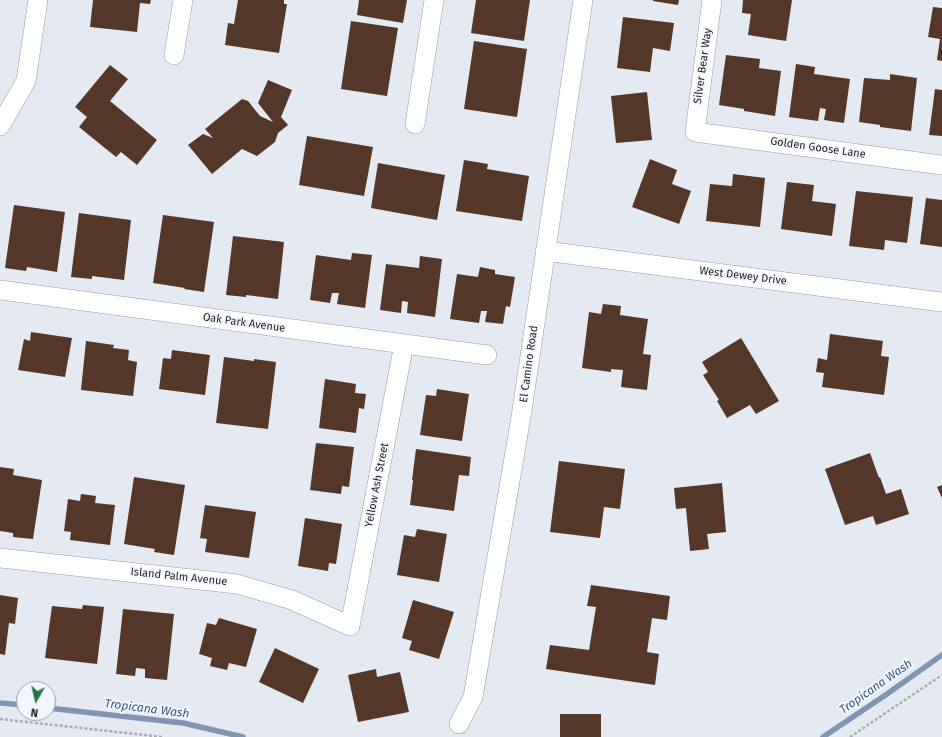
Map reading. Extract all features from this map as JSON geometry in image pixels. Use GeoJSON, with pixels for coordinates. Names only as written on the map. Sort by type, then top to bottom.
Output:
{"type":"FeatureCollection","features":[{"type":"Feature","properties":{"kind":"street"},"geometry":{"type":"LineString","coordinates":[[0,126],[26,81],[38,0]]}},
{"type":"Feature","properties":{"kind":"street"},"geometry":{"type":"LineString","coordinates":[[174,55],[183,0]]}},
{"type":"Feature","properties":{"kind":"street"},"geometry":{"type":"LineString","coordinates":[[415,124],[434,0]]}},
{"type":"Feature","properties":{"kind":"street","name":"El Camino Road"},"geometry":{"type":"LineString","coordinates":[[459,724],[473,696],[521,417],[583,0]]}},
{"type":"Feature","properties":{"kind":"street","name":"Silver Bear Way"},"geometry":{"type":"LineString","coordinates":[[695,132],[712,0]]}},
{"type":"Feature","properties":{"kind":"street","name":"Golden Goose Lane"},"geometry":{"type":"LineString","coordinates":[[695,132],[942,165]]}},
{"type":"Feature","properties":{"kind":"street","name":"West Dewey Drive"},"geometry":{"type":"LineString","coordinates":[[545,251],[942,302]]}},
{"type":"Feature","properties":{"kind":"street","name":"Oak Park Avenue"},"geometry":{"type":"LineString","coordinates":[[0,290],[487,355]]}},
{"type":"Feature","properties":{"kind":"street","name":"Yellow Ash Street"},"geometry":{"type":"LineString","coordinates":[[350,626],[404,344]]}},
{"type":"Feature","properties":{"kind":"street","name":"Island Palm Avenue"},"geometry":{"type":"LineString","coordinates":[[0,558],[237,584],[292,600],[350,626]]}},
{"type":"Feature","properties":{"kind":"path"},"geometry":{"type":"LineString","coordinates":[[850,737],[942,675]]}},
{"type":"Feature","properties":{"kind":"path"},"geometry":{"type":"LineString","coordinates":[[0,719],[163,737]]}},
{"type":"Feature","properties":{"kind":"building"},"geometry":{"type":"Polygon","coordinates":[[[93,0],[151,0],[150,4],[140,3],[137,32],[90,27],[93,0]]]}},
{"type":"Feature","properties":{"kind":"building"},"geometry":{"type":"Polygon","coordinates":[[[238,0],[284,0],[284,4],[287,4],[279,53],[225,45],[228,23],[234,24],[238,0]]]}},
{"type":"Feature","properties":{"kind":"building"},"geometry":{"type":"Polygon","coordinates":[[[359,0],[407,0],[403,23],[357,15],[359,0]]]}},
{"type":"Feature","properties":{"kind":"building"},"geometry":{"type":"Polygon","coordinates":[[[476,0],[530,0],[524,41],[471,33],[476,0]]]}},
{"type":"Feature","properties":{"kind":"building"},"geometry":{"type":"Polygon","coordinates":[[[653,0],[679,0],[678,5],[653,0]]]}},
{"type":"Feature","properties":{"kind":"building"},"geometry":{"type":"Polygon","coordinates":[[[743,0],[792,0],[786,41],[748,35],[751,14],[742,13],[743,0]]]}},
{"type":"Feature","properties":{"kind":"building"},"geometry":{"type":"Polygon","coordinates":[[[933,7],[942,8],[942,61],[937,60],[940,39],[928,37],[933,7]]]}},
{"type":"Feature","properties":{"kind":"building"},"geometry":{"type":"Polygon","coordinates":[[[623,17],[674,23],[670,51],[653,48],[650,72],[617,68],[623,17]]]}},
{"type":"Feature","properties":{"kind":"building"},"geometry":{"type":"Polygon","coordinates":[[[351,21],[398,28],[387,96],[341,89],[351,21]]]}},
{"type":"Feature","properties":{"kind":"building"},"geometry":{"type":"Polygon","coordinates":[[[474,41],[527,49],[517,117],[464,109],[474,41]]]}},
{"type":"Feature","properties":{"kind":"building"},"geometry":{"type":"Polygon","coordinates":[[[726,55],[760,59],[759,68],[781,71],[775,116],[719,105],[726,55]]]}},
{"type":"Feature","properties":{"kind":"building"},"geometry":{"type":"Polygon","coordinates":[[[796,64],[815,67],[814,74],[850,79],[844,123],[824,120],[826,109],[820,108],[818,121],[789,117],[796,64]]]}},
{"type":"Feature","properties":{"kind":"building"},"geometry":{"type":"Polygon","coordinates":[[[110,65],[128,79],[110,101],[157,140],[137,165],[121,152],[116,157],[79,127],[87,117],[75,107],[110,65]]]}},
{"type":"Feature","properties":{"kind":"building"},"geometry":{"type":"Polygon","coordinates":[[[890,74],[917,78],[911,131],[880,127],[880,125],[859,122],[864,78],[890,80],[890,74]]]}},
{"type":"Feature","properties":{"kind":"building"},"geometry":{"type":"Polygon","coordinates":[[[268,80],[292,90],[281,117],[288,125],[278,133],[275,142],[257,156],[242,149],[212,174],[188,145],[203,134],[213,138],[205,129],[242,99],[248,101],[260,116],[273,122],[258,103],[268,80]]]}},
{"type":"Feature","properties":{"kind":"building"},"geometry":{"type":"Polygon","coordinates":[[[935,89],[942,90],[942,136],[929,135],[935,89]]]}},
{"type":"Feature","properties":{"kind":"building"},"geometry":{"type":"Polygon","coordinates":[[[647,92],[652,140],[616,143],[611,96],[647,92]]]}},
{"type":"Feature","properties":{"kind":"building"},"geometry":{"type":"Polygon","coordinates":[[[307,136],[373,147],[364,196],[299,185],[307,136]]]}},
{"type":"Feature","properties":{"kind":"building"},"geometry":{"type":"Polygon","coordinates":[[[650,159],[677,170],[672,184],[691,191],[679,224],[632,207],[650,159]]]}},
{"type":"Feature","properties":{"kind":"building"},"geometry":{"type":"Polygon","coordinates":[[[464,160],[488,164],[487,169],[529,176],[522,221],[456,211],[464,160]]]}},
{"type":"Feature","properties":{"kind":"building"},"geometry":{"type":"Polygon","coordinates":[[[378,163],[445,175],[437,220],[371,208],[378,163]]]}},
{"type":"Feature","properties":{"kind":"building"},"geometry":{"type":"Polygon","coordinates":[[[733,174],[765,178],[760,227],[706,221],[710,184],[732,186],[733,174]]]}},
{"type":"Feature","properties":{"kind":"building"},"geometry":{"type":"Polygon","coordinates":[[[787,182],[814,185],[812,201],[836,204],[832,236],[781,229],[787,182]]]}},
{"type":"Feature","properties":{"kind":"building"},"geometry":{"type":"Polygon","coordinates":[[[856,191],[913,197],[907,243],[885,240],[884,250],[849,246],[856,191]]]}},
{"type":"Feature","properties":{"kind":"building"},"geometry":{"type":"Polygon","coordinates":[[[926,198],[942,200],[942,247],[920,244],[926,198]]]}},
{"type":"Feature","properties":{"kind":"building"},"geometry":{"type":"Polygon","coordinates":[[[14,205],[65,212],[57,272],[27,267],[26,271],[5,268],[14,205]]]}},
{"type":"Feature","properties":{"kind":"building"},"geometry":{"type":"Polygon","coordinates":[[[79,213],[131,220],[124,280],[92,276],[92,279],[71,277],[79,213]]]}},
{"type":"Feature","properties":{"kind":"building"},"geometry":{"type":"Polygon","coordinates":[[[163,215],[214,222],[204,292],[153,283],[163,215]]]}},
{"type":"Feature","properties":{"kind":"building"},"geometry":{"type":"Polygon","coordinates":[[[233,236],[284,242],[278,299],[246,295],[246,297],[226,295],[233,236]]]}},
{"type":"Feature","properties":{"kind":"building"},"geometry":{"type":"Polygon","coordinates":[[[352,253],[372,255],[365,308],[337,304],[339,293],[332,293],[330,303],[310,300],[316,255],[351,260],[352,253]]]}},
{"type":"Feature","properties":{"kind":"building"},"geometry":{"type":"Polygon","coordinates":[[[420,256],[442,259],[435,317],[407,313],[408,302],[402,301],[401,313],[380,310],[386,264],[419,268],[420,256]]]}},
{"type":"Feature","properties":{"kind":"building"},"geometry":{"type":"Polygon","coordinates":[[[480,267],[495,270],[495,274],[515,277],[510,307],[506,306],[503,324],[485,322],[487,311],[481,311],[479,323],[450,319],[457,274],[478,277],[480,267]]]}},
{"type":"Feature","properties":{"kind":"building"},"geometry":{"type":"Polygon","coordinates":[[[603,304],[621,306],[620,315],[648,319],[643,354],[651,355],[647,390],[621,387],[623,370],[611,369],[611,372],[582,368],[589,312],[601,314],[603,304]]]}},
{"type":"Feature","properties":{"kind":"building"},"geometry":{"type":"Polygon","coordinates":[[[31,332],[72,338],[65,377],[18,370],[24,339],[30,341],[31,332]]]}},
{"type":"Feature","properties":{"kind":"building"},"geometry":{"type":"Polygon","coordinates":[[[830,334],[883,341],[881,356],[889,357],[884,395],[822,387],[824,373],[816,372],[818,358],[827,360],[830,334]]]}},
{"type":"Feature","properties":{"kind":"building"},"geometry":{"type":"Polygon","coordinates":[[[741,338],[779,401],[756,414],[750,405],[727,418],[717,401],[719,400],[703,375],[708,372],[702,362],[741,338]]]}},
{"type":"Feature","properties":{"kind":"building"},"geometry":{"type":"Polygon","coordinates":[[[86,341],[114,345],[113,348],[129,350],[128,360],[137,362],[133,396],[81,390],[86,341]]]}},
{"type":"Feature","properties":{"kind":"building"},"geometry":{"type":"Polygon","coordinates":[[[172,350],[210,355],[205,395],[159,389],[163,358],[171,359],[172,350]]]}},
{"type":"Feature","properties":{"kind":"building"},"geometry":{"type":"Polygon","coordinates":[[[224,357],[276,362],[268,429],[216,423],[224,357]]]}},
{"type":"Feature","properties":{"kind":"building"},"geometry":{"type":"Polygon","coordinates":[[[325,379],[356,384],[355,393],[366,394],[364,409],[359,408],[356,433],[319,428],[325,379]]]}},
{"type":"Feature","properties":{"kind":"building"},"geometry":{"type":"Polygon","coordinates":[[[437,389],[469,394],[462,441],[420,435],[426,395],[436,396],[437,389]]]}},
{"type":"Feature","properties":{"kind":"building"},"geometry":{"type":"Polygon","coordinates":[[[316,443],[354,447],[349,487],[342,486],[341,494],[310,490],[316,443]]]}},
{"type":"Feature","properties":{"kind":"building"},"geometry":{"type":"Polygon","coordinates":[[[416,449],[471,457],[469,476],[459,475],[454,511],[410,505],[416,449]]]}},
{"type":"Feature","properties":{"kind":"building"},"geometry":{"type":"Polygon","coordinates":[[[870,453],[886,494],[901,489],[909,514],[876,525],[873,516],[845,525],[825,469],[870,453]]]}},
{"type":"Feature","properties":{"kind":"building"},"geometry":{"type":"Polygon","coordinates":[[[559,461],[625,469],[620,509],[604,507],[600,538],[550,532],[559,461]]]}},
{"type":"Feature","properties":{"kind":"building"},"geometry":{"type":"Polygon","coordinates":[[[0,467],[14,469],[13,475],[42,480],[33,539],[13,537],[13,533],[0,531],[0,467]]]}},
{"type":"Feature","properties":{"kind":"building"},"geometry":{"type":"Polygon","coordinates":[[[134,477],[185,485],[174,555],[154,552],[155,549],[124,544],[134,477]]]}},
{"type":"Feature","properties":{"kind":"building"},"geometry":{"type":"Polygon","coordinates":[[[722,483],[726,532],[707,534],[709,549],[690,551],[686,508],[676,509],[674,488],[722,483]]]}},
{"type":"Feature","properties":{"kind":"building"},"geometry":{"type":"Polygon","coordinates":[[[942,485],[942,498],[937,487],[942,485]]]}},
{"type":"Feature","properties":{"kind":"building"},"geometry":{"type":"Polygon","coordinates":[[[81,494],[96,496],[95,503],[115,505],[110,545],[70,540],[71,532],[64,531],[68,499],[80,501],[81,494]]]}},
{"type":"Feature","properties":{"kind":"building"},"geometry":{"type":"Polygon","coordinates":[[[205,505],[256,512],[249,558],[205,552],[207,539],[200,538],[205,505]]]}},
{"type":"Feature","properties":{"kind":"building"},"geometry":{"type":"Polygon","coordinates":[[[305,518],[342,524],[336,564],[329,563],[328,571],[298,566],[305,518]]]}},
{"type":"Feature","properties":{"kind":"building"},"geometry":{"type":"Polygon","coordinates":[[[417,529],[447,534],[439,582],[397,575],[404,535],[415,537],[417,529]]]}},
{"type":"Feature","properties":{"kind":"building"},"geometry":{"type":"Polygon","coordinates":[[[591,585],[670,596],[667,620],[652,618],[647,652],[659,654],[655,685],[546,669],[550,645],[589,650],[596,607],[587,606],[591,585]]]}},
{"type":"Feature","properties":{"kind":"building"},"geometry":{"type":"Polygon","coordinates":[[[0,595],[18,598],[15,624],[9,623],[5,655],[0,654],[0,595]]]}},
{"type":"Feature","properties":{"kind":"building"},"geometry":{"type":"Polygon","coordinates":[[[413,600],[454,612],[439,659],[409,650],[412,641],[402,638],[413,600]]]}},
{"type":"Feature","properties":{"kind":"building"},"geometry":{"type":"Polygon","coordinates":[[[83,605],[104,607],[97,664],[45,658],[52,606],[82,609],[83,605]]]}},
{"type":"Feature","properties":{"kind":"building"},"geometry":{"type":"Polygon","coordinates":[[[123,609],[174,614],[167,680],[145,678],[145,669],[136,668],[135,676],[116,674],[123,609]]]}},
{"type":"Feature","properties":{"kind":"building"},"geometry":{"type":"Polygon","coordinates":[[[219,618],[257,629],[246,667],[229,663],[227,670],[210,666],[212,658],[199,654],[207,623],[216,625],[219,618]]]}},
{"type":"Feature","properties":{"kind":"building"},"geometry":{"type":"Polygon","coordinates":[[[275,648],[319,669],[303,703],[259,682],[275,648]]]}},
{"type":"Feature","properties":{"kind":"building"},"geometry":{"type":"Polygon","coordinates":[[[376,669],[377,677],[400,672],[409,712],[358,722],[348,675],[376,669]]]}},
{"type":"Feature","properties":{"kind":"building"},"geometry":{"type":"Polygon","coordinates":[[[560,714],[601,714],[601,737],[560,737],[560,714]]]}},
{"type":"Feature","properties":{"kind":"waterway","name":"Tropicana Wash"},"geometry":{"type":"LineString","coordinates":[[823,737],[942,655]]}},
{"type":"Feature","properties":{"kind":"waterway","name":"Tropicana Wash"},"geometry":{"type":"LineString","coordinates":[[0,703],[16,704]]}},
{"type":"Feature","properties":{"kind":"waterway","name":"Tropicana Wash"},"geometry":{"type":"LineString","coordinates":[[56,709],[183,723],[243,737]]}}]}
